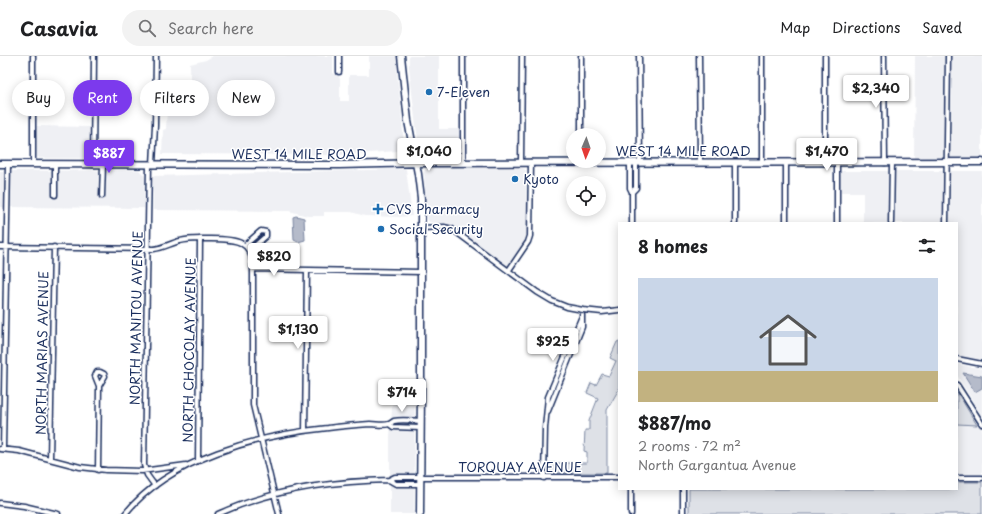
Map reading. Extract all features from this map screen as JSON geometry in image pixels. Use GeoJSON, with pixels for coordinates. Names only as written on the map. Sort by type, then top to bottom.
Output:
{"type":"FeatureCollection","features":[{"type":"Feature","properties":{"kind":"main road"},"geometry":{"type":"LineString","coordinates":[[401,56],[408,121],[421,198],[420,514]]}},
{"type":"Feature","properties":{"kind":"main road","name":"WEST 14 MILE ROAD"},"geometry":{"type":"LineString","coordinates":[[0,164],[339,166],[416,163],[566,162]]}},
{"type":"Feature","properties":{"kind":"main road","name":"WEST 14 MILE ROAD"},"geometry":{"type":"LineString","coordinates":[[606,162],[982,162]]}},
{"type":"Feature","properties":{"kind":"street"},"geometry":{"type":"LineString","coordinates":[[33,164],[34,56]]}},
{"type":"Feature","properties":{"kind":"street"},"geometry":{"type":"LineString","coordinates":[[93,165],[94,56]]}},
{"type":"Feature","properties":{"kind":"street","name":"NORTH MANITOU AVENUE"},"geometry":{"type":"LineString","coordinates":[[145,470],[148,248],[151,165],[155,125],[156,56]]}},
{"type":"Feature","properties":{"kind":"street"},"geometry":{"type":"LineString","coordinates":[[339,56],[339,72]]}},
{"type":"Feature","properties":{"kind":"street"},"geometry":{"type":"LineString","coordinates":[[463,56],[463,163]]}},
{"type":"Feature","properties":{"kind":"street"},"geometry":{"type":"LineString","coordinates":[[521,162],[522,56]]}},
{"type":"Feature","properties":{"kind":"street"},"geometry":{"type":"LineString","coordinates":[[580,128],[581,56]]}},
{"type":"Feature","properties":{"kind":"street"},"geometry":{"type":"LineString","coordinates":[[632,222],[632,192],[630,188],[635,162],[640,56]]}},
{"type":"Feature","properties":{"kind":"street"},"geometry":{"type":"LineString","coordinates":[[699,56],[700,163]]}},
{"type":"Feature","properties":{"kind":"street"},"geometry":{"type":"LineString","coordinates":[[762,56],[762,163]]}},
{"type":"Feature","properties":{"kind":"street"},"geometry":{"type":"LineString","coordinates":[[825,56],[825,163]]}},
{"type":"Feature","properties":{"kind":"street"},"geometry":{"type":"LineString","coordinates":[[884,56],[885,163]]}},
{"type":"Feature","properties":{"kind":"street"},"geometry":{"type":"LineString","coordinates":[[946,222],[948,56]]}},
{"type":"Feature","properties":{"kind":"street"},"geometry":{"type":"LineString","coordinates":[[509,270],[528,242],[530,236],[530,162]]}},
{"type":"Feature","properties":{"kind":"street"},"geometry":{"type":"LineString","coordinates":[[735,163],[735,222]]}},
{"type":"Feature","properties":{"kind":"street"},"geometry":{"type":"LineString","coordinates":[[786,163],[786,222]]}},
{"type":"Feature","properties":{"kind":"street"},"geometry":{"type":"LineString","coordinates":[[837,163],[838,222]]}},
{"type":"Feature","properties":{"kind":"street"},"geometry":{"type":"LineString","coordinates":[[891,222],[892,163]]}},
{"type":"Feature","properties":{"kind":"street"},"geometry":{"type":"LineString","coordinates":[[8,164],[2,350],[2,449],[50,459],[74,466],[98,470],[145,470],[189,464],[261,440],[305,431],[354,425],[389,424],[394,421],[421,424]]}},
{"type":"Feature","properties":{"kind":"street"},"geometry":{"type":"LineString","coordinates":[[55,164],[55,195]]}},
{"type":"Feature","properties":{"kind":"street"},"geometry":{"type":"LineString","coordinates":[[102,196],[103,165]]}},
{"type":"Feature","properties":{"kind":"street"},"geometry":{"type":"LineString","coordinates":[[421,228],[444,227],[452,229],[545,297],[567,307],[602,312],[618,310]]}},
{"type":"Feature","properties":{"kind":"street"},"geometry":{"type":"LineString","coordinates":[[245,245],[261,231],[266,232],[266,236],[250,251]]}},
{"type":"Feature","properties":{"kind":"street"},"geometry":{"type":"LineString","coordinates":[[0,247],[162,248],[181,240],[200,239],[230,239],[245,245],[250,251],[253,269],[252,399],[279,514]]}},
{"type":"Feature","properties":{"kind":"street","name":"NORTH CHOCOLAY AVENUE"},"geometry":{"type":"LineString","coordinates":[[198,461],[200,239]]}},
{"type":"Feature","properties":{"kind":"street","name":"NORTH MARIAS AVENUE"},"geometry":{"type":"LineString","coordinates":[[50,459],[54,247]]}},
{"type":"Feature","properties":{"kind":"street"},"geometry":{"type":"LineString","coordinates":[[253,269],[421,272]]}},
{"type":"Feature","properties":{"kind":"street"},"geometry":{"type":"LineString","coordinates":[[305,431],[307,270]]}},
{"type":"Feature","properties":{"kind":"street"},"geometry":{"type":"LineString","coordinates":[[544,478],[546,413],[550,392],[582,316],[582,310]]}},
{"type":"Feature","properties":{"kind":"street"},"geometry":{"type":"LineString","coordinates":[[958,359],[982,364]]}},
{"type":"Feature","properties":{"kind":"street"},"geometry":{"type":"LineString","coordinates":[[98,470],[100,386]]}},
{"type":"Feature","properties":{"kind":"street"},"geometry":{"type":"LineString","coordinates":[[958,387],[982,424]]}},
{"type":"Feature","properties":{"kind":"street"},"geometry":{"type":"LineString","coordinates":[[125,514],[154,486],[189,464]]}},
{"type":"Feature","properties":{"kind":"street"},"geometry":{"type":"LineString","coordinates":[[145,470],[154,486]]}},
{"type":"Feature","properties":{"kind":"street","name":"TORQUAY AVENUE"},"geometry":{"type":"LineString","coordinates":[[218,514],[239,506],[302,488],[346,482],[389,480],[395,478],[421,481],[618,477]]}},
{"type":"Feature","properties":{"kind":"street"},"geometry":{"type":"LineString","coordinates":[[958,478],[982,478]]}},
{"type":"Feature","properties":{"kind":"street"},"geometry":{"type":"LineString","coordinates":[[631,490],[631,514]]}},
{"type":"Feature","properties":{"kind":"street"},"geometry":{"type":"LineString","coordinates":[[683,490],[683,514]]}},
{"type":"Feature","properties":{"kind":"street"},"geometry":{"type":"LineString","coordinates":[[0,503],[24,506],[58,514]]}},
{"type":"Feature","properties":{"kind":"shaded area"},"geometry":{"type":"Polygon","coordinates":[[[213,56],[333,56],[333,73],[339,76],[340,79],[340,101],[349,101],[349,75],[369,75],[369,56],[397,56],[397,75],[404,147],[398,151],[340,155],[162,154],[163,130],[166,129],[167,116],[209,116],[209,80],[190,80],[190,64],[206,60],[213,56]]]}},
{"type":"Feature","properties":{"kind":"shaded area"},"geometry":{"type":"Polygon","coordinates":[[[409,56],[439,56],[439,129],[459,129],[459,156],[421,156],[416,127],[409,56]]]}},
{"type":"Feature","properties":{"kind":"shaded area"},"geometry":{"type":"Polygon","coordinates":[[[915,56],[982,56],[982,158],[914,158],[915,56]]]}},
{"type":"Feature","properties":{"kind":"shaded area"},"geometry":{"type":"Polygon","coordinates":[[[35,126],[90,127],[89,157],[37,157],[35,126]]]}},
{"type":"Feature","properties":{"kind":"shaded area"},"geometry":{"type":"Polygon","coordinates":[[[429,168],[522,168],[526,170],[528,235],[526,241],[510,264],[507,265],[458,229],[446,223],[429,222],[427,219],[424,173],[425,170],[429,168]]]}},
{"type":"Feature","properties":{"kind":"shaded area"},"geometry":{"type":"Polygon","coordinates":[[[406,169],[412,216],[365,216],[351,212],[324,212],[324,216],[308,216],[289,211],[153,210],[153,176],[406,169]]]}},
{"type":"Feature","properties":{"kind":"shaded area"},"geometry":{"type":"Polygon","coordinates":[[[139,170],[145,176],[144,208],[0,207],[0,171],[139,170]]]}},
{"type":"Feature","properties":{"kind":"shaded area"},"geometry":{"type":"Polygon","coordinates":[[[840,171],[982,171],[982,361],[958,355],[958,222],[863,222],[863,192],[840,192],[840,171]]]}},
{"type":"Feature","properties":{"kind":"shaded area"},"geometry":{"type":"Polygon","coordinates":[[[617,342],[618,391],[607,410],[607,473],[548,473],[547,463],[587,463],[587,452],[584,451],[585,430],[589,430],[589,421],[598,398],[587,393],[591,383],[596,385],[602,374],[609,376],[616,361],[610,358],[617,342]]]}},
{"type":"Feature","properties":{"kind":"shaded area"},"geometry":{"type":"Polygon","coordinates":[[[958,364],[982,369],[982,416],[958,377],[958,364]]]}},
{"type":"Feature","properties":{"kind":"shaded area"},"geometry":{"type":"Polygon","coordinates":[[[384,383],[415,383],[414,514],[390,514],[390,437],[393,395],[384,394],[384,383]]]}},
{"type":"Feature","properties":{"kind":"shaded area"},"geometry":{"type":"Polygon","coordinates":[[[958,392],[982,429],[982,475],[958,475],[958,392]]]}},
{"type":"Feature","properties":{"kind":"shaded area"},"geometry":{"type":"Polygon","coordinates":[[[958,394],[977,425],[958,424],[958,394]]]}},
{"type":"Feature","properties":{"kind":"shaded area"},"geometry":{"type":"Polygon","coordinates":[[[958,482],[982,482],[982,514],[689,514],[689,490],[958,490],[958,482]]]}},
{"type":"Feature","properties":{"kind":"water"},"geometry":{"type":"Polygon","coordinates":[[[296,216],[304,218],[305,240],[298,242],[294,240],[293,217],[296,216]]]}},
{"type":"Feature","properties":{"kind":"water"},"geometry":{"type":"Polygon","coordinates":[[[963,373],[982,376],[982,388],[975,392],[963,373]]]}},
{"type":"Feature","properties":{"kind":"place","name":"7-Eleven"},"geometry":{"type":"Point","coordinates":[429,92]}},
{"type":"Feature","properties":{"kind":"place","name":"Kyoto"},"geometry":{"type":"Point","coordinates":[515,179]}},
{"type":"Feature","properties":{"kind":"place","name":"CVS Pharmacy"},"geometry":{"type":"Point","coordinates":[378,209]}},
{"type":"Feature","properties":{"kind":"place","name":"Social Security"},"geometry":{"type":"Point","coordinates":[381,229]}}]}
